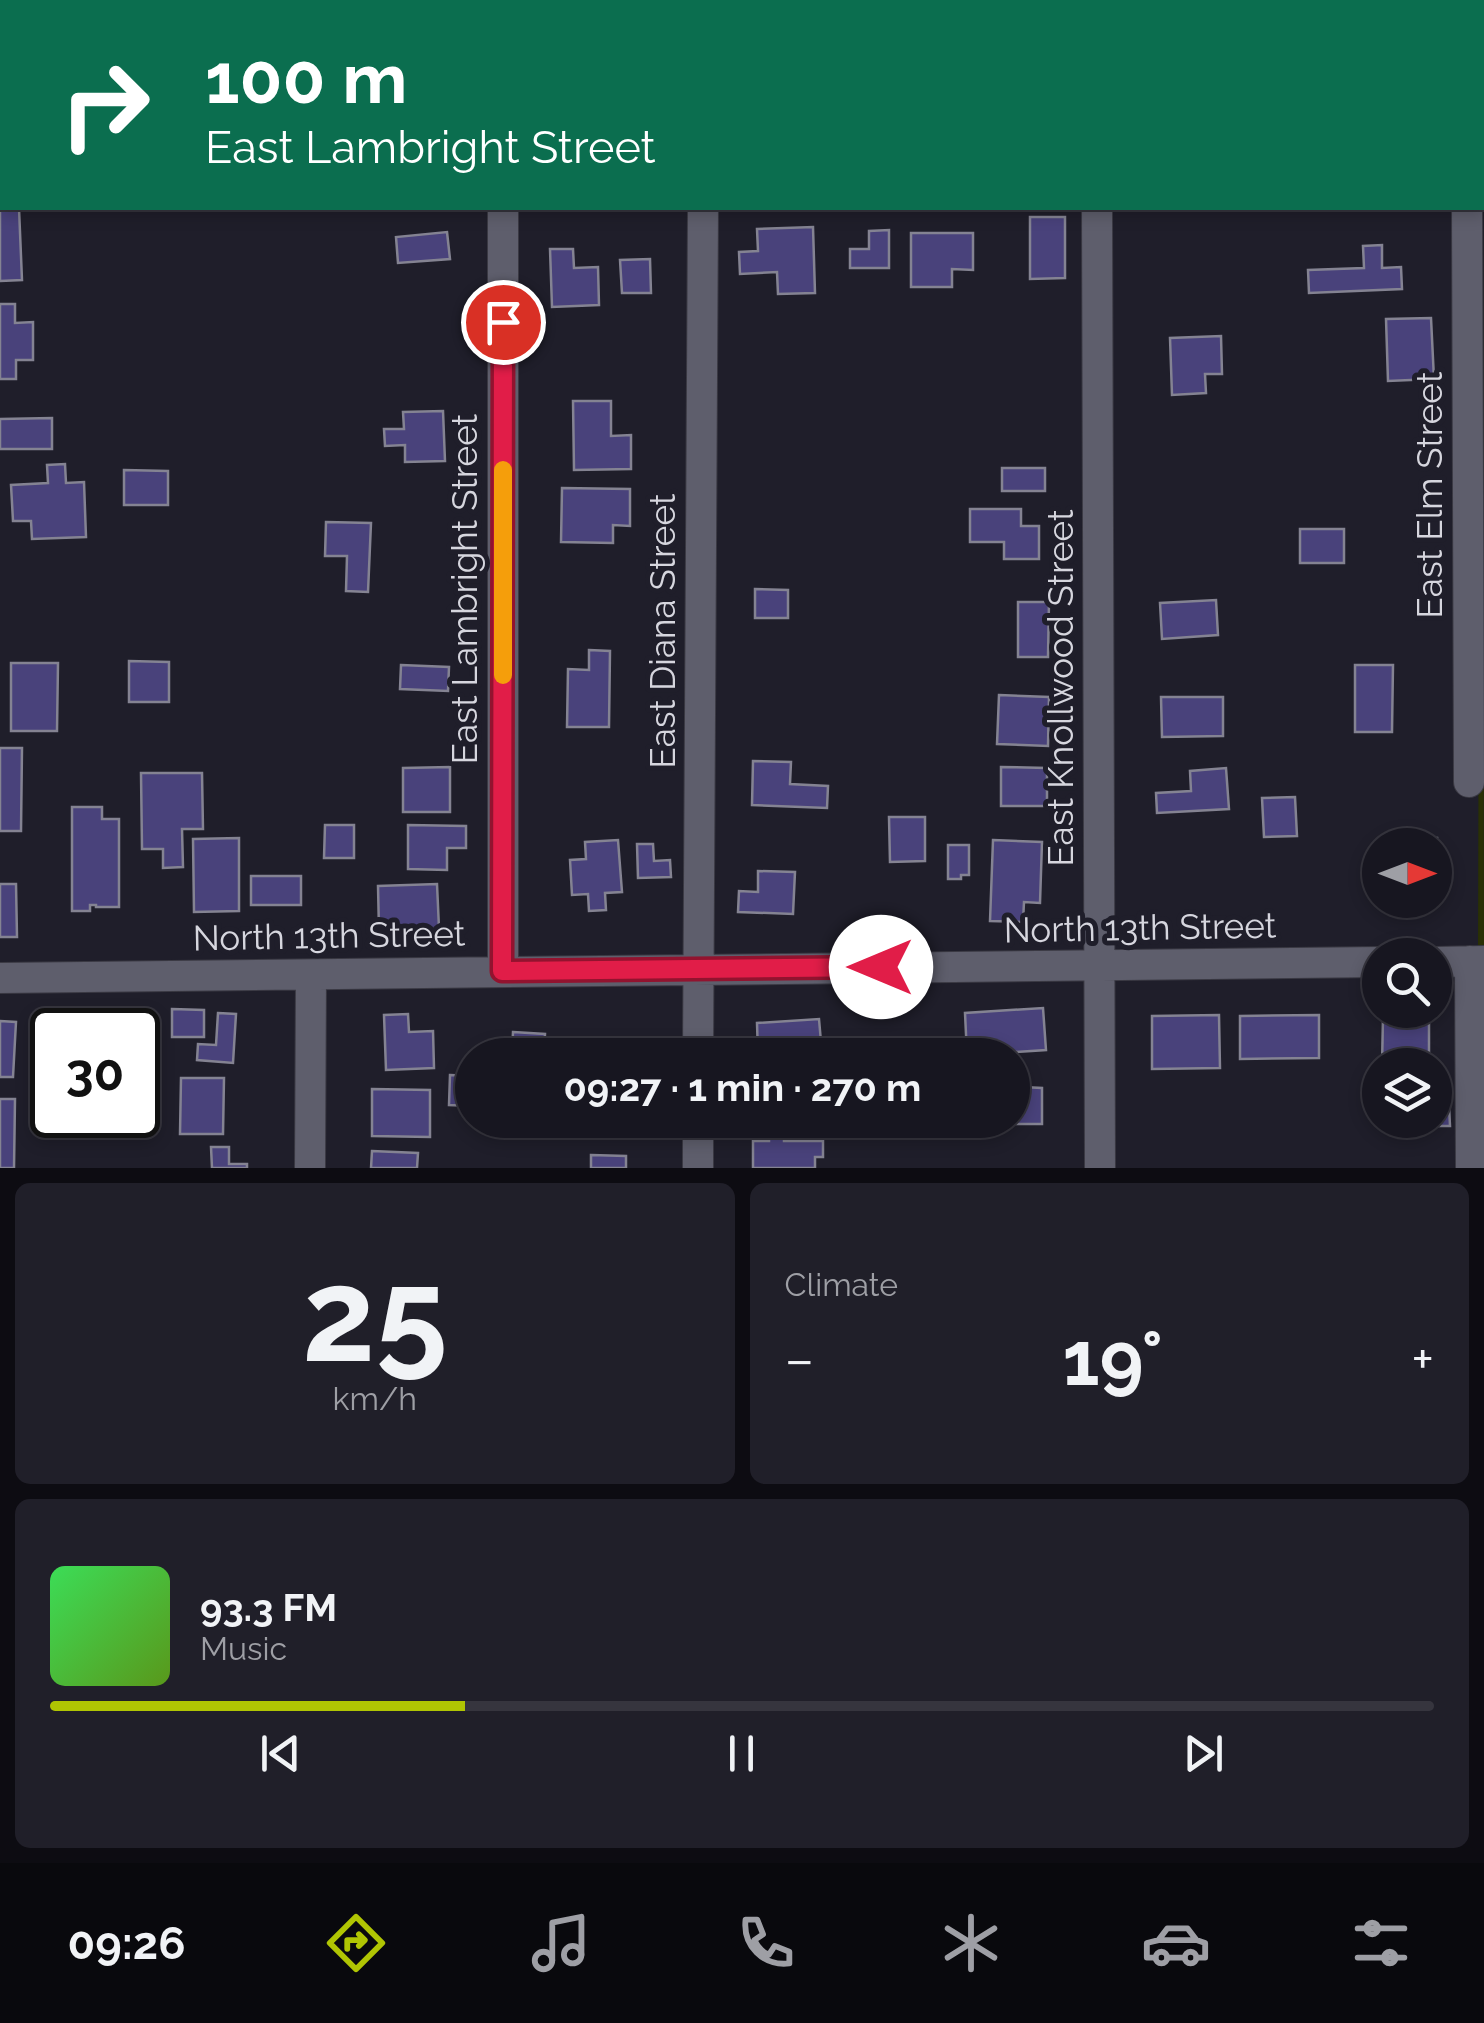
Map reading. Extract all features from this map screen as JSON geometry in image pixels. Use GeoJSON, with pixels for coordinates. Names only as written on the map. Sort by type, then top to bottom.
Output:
{"type":"FeatureCollection","features":[{"type":"Feature","properties":{"kind":"street","name":"East Lambright Street"},"geometry":{"type":"LineString","coordinates":[[502,971],[503,210]]}},
{"type":"Feature","properties":{"kind":"street","name":"East Diana Street"},"geometry":{"type":"LineString","coordinates":[[698,1038],[703,210]]}},
{"type":"Feature","properties":{"kind":"street","name":"East Knollwood Street"},"geometry":{"type":"LineString","coordinates":[[1097,210],[1100,1168]]}},
{"type":"Feature","properties":{"kind":"street","name":"East Elm Street"},"geometry":{"type":"LineString","coordinates":[[1467,210],[1469,782]]}},
{"type":"Feature","properties":{"kind":"street"},"geometry":{"type":"LineString","coordinates":[[1452,962],[1477,961],[1471,1168]]}},
{"type":"Feature","properties":{"kind":"street","name":"North 13th Street"},"geometry":{"type":"LineString","coordinates":[[0,978],[1362,962]]}},
{"type":"Feature","properties":{"kind":"street"},"geometry":{"type":"LineString","coordinates":[[310,1168],[311,975]]}},
{"type":"Feature","properties":{"kind":"street"},"geometry":{"type":"LineString","coordinates":[[698,1138],[698,1168]]}},
{"type":"Feature","properties":{"kind":"green space"},"geometry":{"type":"Polygon","coordinates":[[[1480,210],[1483,210],[1484,948],[1478,948],[1480,210]]]}},
{"type":"Feature","properties":{"kind":"building"},"geometry":{"type":"Polygon","coordinates":[[[0,210],[19,210],[22,280],[0,281],[0,210]]]}},
{"type":"Feature","properties":{"kind":"building"},"geometry":{"type":"Polygon","coordinates":[[[1030,217],[1065,217],[1065,278],[1030,279],[1030,217]]]}},
{"type":"Feature","properties":{"kind":"building"},"geometry":{"type":"Polygon","coordinates":[[[813,227],[815,293],[778,294],[777,272],[740,274],[739,252],[758,251],[757,229],[813,227]]]}},
{"type":"Feature","properties":{"kind":"building"},"geometry":{"type":"Polygon","coordinates":[[[889,230],[889,268],[850,268],[850,249],[869,249],[869,231],[889,230]]]}},
{"type":"Feature","properties":{"kind":"building"},"geometry":{"type":"Polygon","coordinates":[[[447,232],[450,259],[398,263],[396,237],[447,232]]]}},
{"type":"Feature","properties":{"kind":"building"},"geometry":{"type":"Polygon","coordinates":[[[911,233],[973,233],[973,270],[952,269],[952,287],[911,287],[911,233]]]}},
{"type":"Feature","properties":{"kind":"building"},"geometry":{"type":"Polygon","coordinates":[[[1382,245],[1382,268],[1401,267],[1402,289],[1309,293],[1308,270],[1364,268],[1363,246],[1382,245]]]}},
{"type":"Feature","properties":{"kind":"building"},"geometry":{"type":"Polygon","coordinates":[[[550,249],[573,249],[574,268],[598,267],[599,305],[552,307],[550,249]]]}},
{"type":"Feature","properties":{"kind":"building"},"geometry":{"type":"Polygon","coordinates":[[[650,259],[651,293],[622,293],[620,260],[650,259]]]}},
{"type":"Feature","properties":{"kind":"building"},"geometry":{"type":"Polygon","coordinates":[[[0,304],[15,304],[15,323],[33,322],[33,360],[16,360],[16,379],[0,379],[0,304]]]}},
{"type":"Feature","properties":{"kind":"building"},"geometry":{"type":"Polygon","coordinates":[[[1431,318],[1434,379],[1388,381],[1386,319],[1431,318]]]}},
{"type":"Feature","properties":{"kind":"building"},"geometry":{"type":"Polygon","coordinates":[[[1221,336],[1222,374],[1205,374],[1206,393],[1172,395],[1170,338],[1221,336]]]}},
{"type":"Feature","properties":{"kind":"building"},"geometry":{"type":"Polygon","coordinates":[[[573,401],[611,401],[611,436],[631,435],[631,469],[574,470],[573,401]]]}},
{"type":"Feature","properties":{"kind":"building"},"geometry":{"type":"Polygon","coordinates":[[[443,411],[445,461],[405,462],[405,445],[385,446],[384,429],[404,429],[403,412],[443,411]]]}},
{"type":"Feature","properties":{"kind":"building"},"geometry":{"type":"Polygon","coordinates":[[[52,418],[52,449],[0,449],[0,419],[52,418]]]}},
{"type":"Feature","properties":{"kind":"building"},"geometry":{"type":"Polygon","coordinates":[[[65,464],[66,483],[84,482],[86,537],[32,539],[31,521],[13,521],[11,485],[48,483],[47,465],[65,464]]]}},
{"type":"Feature","properties":{"kind":"building"},"geometry":{"type":"Polygon","coordinates":[[[1002,468],[1045,468],[1045,491],[1002,491],[1002,468]]]}},
{"type":"Feature","properties":{"kind":"building"},"geometry":{"type":"Polygon","coordinates":[[[124,470],[168,471],[168,505],[124,505],[124,470]]]}},
{"type":"Feature","properties":{"kind":"building"},"geometry":{"type":"Polygon","coordinates":[[[562,488],[630,489],[630,526],[613,525],[613,543],[561,542],[562,488]]]}},
{"type":"Feature","properties":{"kind":"building"},"geometry":{"type":"Polygon","coordinates":[[[970,509],[1021,509],[1021,526],[1039,526],[1039,559],[1004,559],[1004,542],[970,542],[970,509]]]}},
{"type":"Feature","properties":{"kind":"building"},"geometry":{"type":"Polygon","coordinates":[[[326,522],[371,523],[368,592],[346,591],[347,556],[325,556],[326,522]]]}},
{"type":"Feature","properties":{"kind":"building"},"geometry":{"type":"Polygon","coordinates":[[[1300,529],[1344,529],[1344,563],[1300,563],[1300,529]]]}},
{"type":"Feature","properties":{"kind":"building"},"geometry":{"type":"Polygon","coordinates":[[[755,589],[788,590],[788,618],[755,618],[755,589]]]}},
{"type":"Feature","properties":{"kind":"building"},"geometry":{"type":"Polygon","coordinates":[[[1216,600],[1218,635],[1162,639],[1160,603],[1216,600]]]}},
{"type":"Feature","properties":{"kind":"building"},"geometry":{"type":"Polygon","coordinates":[[[1018,602],[1049,602],[1048,657],[1018,657],[1018,602]]]}},
{"type":"Feature","properties":{"kind":"building"},"geometry":{"type":"Polygon","coordinates":[[[589,650],[610,651],[609,727],[567,727],[568,669],[589,670],[589,650]]]}},
{"type":"Feature","properties":{"kind":"building"},"geometry":{"type":"Polygon","coordinates":[[[129,661],[169,662],[169,702],[129,702],[129,661]]]}},
{"type":"Feature","properties":{"kind":"building"},"geometry":{"type":"Polygon","coordinates":[[[11,663],[58,663],[57,731],[11,731],[11,663]]]}},
{"type":"Feature","properties":{"kind":"building"},"geometry":{"type":"Polygon","coordinates":[[[401,665],[449,667],[448,691],[400,689],[401,665]]]}},
{"type":"Feature","properties":{"kind":"building"},"geometry":{"type":"Polygon","coordinates":[[[1355,665],[1393,665],[1392,732],[1355,732],[1355,665]]]}},
{"type":"Feature","properties":{"kind":"building"},"geometry":{"type":"Polygon","coordinates":[[[999,695],[1049,697],[1048,746],[997,744],[999,695]]]}},
{"type":"Feature","properties":{"kind":"building"},"geometry":{"type":"Polygon","coordinates":[[[1161,697],[1223,697],[1223,736],[1162,737],[1161,697]]]}},
{"type":"Feature","properties":{"kind":"building"},"geometry":{"type":"Polygon","coordinates":[[[0,748],[22,748],[21,831],[0,831],[0,748]]]}},
{"type":"Feature","properties":{"kind":"building"},"geometry":{"type":"Polygon","coordinates":[[[753,761],[791,762],[790,784],[828,786],[827,808],[752,805],[753,761]]]}},
{"type":"Feature","properties":{"kind":"building"},"geometry":{"type":"Polygon","coordinates":[[[450,767],[450,812],[403,812],[403,768],[450,767]]]}},
{"type":"Feature","properties":{"kind":"building"},"geometry":{"type":"Polygon","coordinates":[[[1001,767],[1047,768],[1047,806],[1001,806],[1001,767]]]}},
{"type":"Feature","properties":{"kind":"building"},"geometry":{"type":"Polygon","coordinates":[[[1226,768],[1229,809],[1157,813],[1156,793],[1191,791],[1190,771],[1226,768]]]}},
{"type":"Feature","properties":{"kind":"building"},"geometry":{"type":"Polygon","coordinates":[[[141,773],[202,773],[203,829],[182,829],[183,867],[163,868],[163,849],[142,849],[141,773]]]}},
{"type":"Feature","properties":{"kind":"building"},"geometry":{"type":"Polygon","coordinates":[[[1295,797],[1297,836],[1264,837],[1262,798],[1295,797]]]}},
{"type":"Feature","properties":{"kind":"building"},"geometry":{"type":"Polygon","coordinates":[[[72,807],[102,807],[102,819],[119,819],[119,907],[90,905],[90,911],[72,911],[72,807]]]}},
{"type":"Feature","properties":{"kind":"building"},"geometry":{"type":"Polygon","coordinates":[[[889,817],[925,817],[925,861],[890,862],[889,817]]]}},
{"type":"Feature","properties":{"kind":"building"},"geometry":{"type":"Polygon","coordinates":[[[325,825],[354,825],[354,858],[324,858],[325,825]]]}},
{"type":"Feature","properties":{"kind":"building"},"geometry":{"type":"Polygon","coordinates":[[[408,825],[466,826],[466,848],[447,848],[447,870],[408,869],[408,825]]]}},
{"type":"Feature","properties":{"kind":"building"},"geometry":{"type":"Polygon","coordinates":[[[239,838],[239,911],[194,912],[193,839],[239,838]]]}},
{"type":"Feature","properties":{"kind":"building"},"geometry":{"type":"Polygon","coordinates":[[[618,840],[622,892],[605,893],[606,910],[589,911],[588,894],[572,895],[570,860],[586,859],[585,842],[618,840]]]}},
{"type":"Feature","properties":{"kind":"building"},"geometry":{"type":"Polygon","coordinates":[[[993,840],[1042,842],[1040,903],[1024,902],[1023,922],[990,921],[993,840]]]}},
{"type":"Feature","properties":{"kind":"building"},"geometry":{"type":"Polygon","coordinates":[[[637,844],[653,844],[654,861],[670,860],[671,877],[638,878],[637,844]]]}},
{"type":"Feature","properties":{"kind":"building"},"geometry":{"type":"Polygon","coordinates":[[[948,845],[969,845],[969,875],[948,879],[948,845]]]}},
{"type":"Feature","properties":{"kind":"building"},"geometry":{"type":"Polygon","coordinates":[[[758,871],[795,872],[793,914],[738,912],[739,891],[758,892],[758,871]]]}},
{"type":"Feature","properties":{"kind":"building"},"geometry":{"type":"Polygon","coordinates":[[[251,876],[301,876],[301,905],[251,905],[251,876]]]}},
{"type":"Feature","properties":{"kind":"building"},"geometry":{"type":"Polygon","coordinates":[[[0,884],[16,884],[17,937],[0,937],[0,884]]]}},
{"type":"Feature","properties":{"kind":"building"},"geometry":{"type":"Polygon","coordinates":[[[437,884],[439,928],[379,931],[378,886],[437,884]]]}},
{"type":"Feature","properties":{"kind":"building"},"geometry":{"type":"Polygon","coordinates":[[[1043,1008],[1046,1050],[1030,1051],[1030,1038],[966,1038],[965,1013],[1043,1008]]]}},
{"type":"Feature","properties":{"kind":"building"},"geometry":{"type":"Polygon","coordinates":[[[172,1009],[204,1010],[204,1037],[172,1037],[172,1009]]]}},
{"type":"Feature","properties":{"kind":"building"},"geometry":{"type":"Polygon","coordinates":[[[218,1013],[236,1014],[233,1063],[197,1060],[198,1044],[216,1045],[218,1013]]]}},
{"type":"Feature","properties":{"kind":"building"},"geometry":{"type":"Polygon","coordinates":[[[408,1014],[409,1032],[433,1031],[434,1068],[386,1070],[384,1015],[408,1014]]]}},
{"type":"Feature","properties":{"kind":"building"},"geometry":{"type":"Polygon","coordinates":[[[1219,1015],[1220,1068],[1152,1069],[1152,1016],[1219,1015]]]}},
{"type":"Feature","properties":{"kind":"building"},"geometry":{"type":"Polygon","coordinates":[[[1319,1015],[1319,1058],[1240,1059],[1240,1016],[1319,1015]]]}},
{"type":"Feature","properties":{"kind":"building"},"geometry":{"type":"Polygon","coordinates":[[[819,1019],[821,1038],[757,1038],[757,1023],[819,1019]]]}},
{"type":"Feature","properties":{"kind":"building"},"geometry":{"type":"Polygon","coordinates":[[[0,1021],[16,1022],[13,1077],[0,1077],[0,1021]]]}},
{"type":"Feature","properties":{"kind":"building"},"geometry":{"type":"Polygon","coordinates":[[[1383,1028],[1429,1028],[1429,1048],[1382,1048],[1383,1028]]]}},
{"type":"Feature","properties":{"kind":"building"},"geometry":{"type":"Polygon","coordinates":[[[513,1032],[545,1034],[545,1038],[513,1038],[513,1032]]]}},
{"type":"Feature","properties":{"kind":"building"},"geometry":{"type":"Polygon","coordinates":[[[450,1075],[455,1075],[455,1105],[449,1105],[450,1075]]]}},
{"type":"Feature","properties":{"kind":"building"},"geometry":{"type":"Polygon","coordinates":[[[181,1078],[224,1078],[223,1134],[180,1134],[181,1078]]]}},
{"type":"Feature","properties":{"kind":"building"},"geometry":{"type":"Polygon","coordinates":[[[1030,1087],[1042,1088],[1042,1124],[1030,1124],[1030,1087]]]}},
{"type":"Feature","properties":{"kind":"building"},"geometry":{"type":"Polygon","coordinates":[[[372,1089],[430,1090],[430,1137],[372,1136],[372,1089]]]}},
{"type":"Feature","properties":{"kind":"building"},"geometry":{"type":"Polygon","coordinates":[[[0,1099],[15,1099],[14,1168],[0,1168],[0,1099]]]}},
{"type":"Feature","properties":{"kind":"building"},"geometry":{"type":"Polygon","coordinates":[[[753,1141],[823,1141],[823,1157],[815,1157],[815,1168],[753,1168],[753,1141]]]}},
{"type":"Feature","properties":{"kind":"building"},"geometry":{"type":"Polygon","coordinates":[[[211,1147],[229,1147],[229,1164],[247,1164],[247,1168],[212,1168],[211,1147]]]}},
{"type":"Feature","properties":{"kind":"building"},"geometry":{"type":"Polygon","coordinates":[[[372,1151],[418,1153],[417,1168],[371,1168],[372,1151]]]}},
{"type":"Feature","properties":{"kind":"building"},"geometry":{"type":"Polygon","coordinates":[[[591,1155],[626,1156],[626,1168],[591,1168],[591,1155]]]}},
{"type":"Feature","properties":{"kind":"slow traffic"},"geometry":{"type":"LineString","coordinates":[[503,470],[503,675]]}},
{"type":"Feature","properties":{"kind":"route"},"geometry":{"type":"LineString","coordinates":[[503,322],[502,971],[881,967]]}}]}
